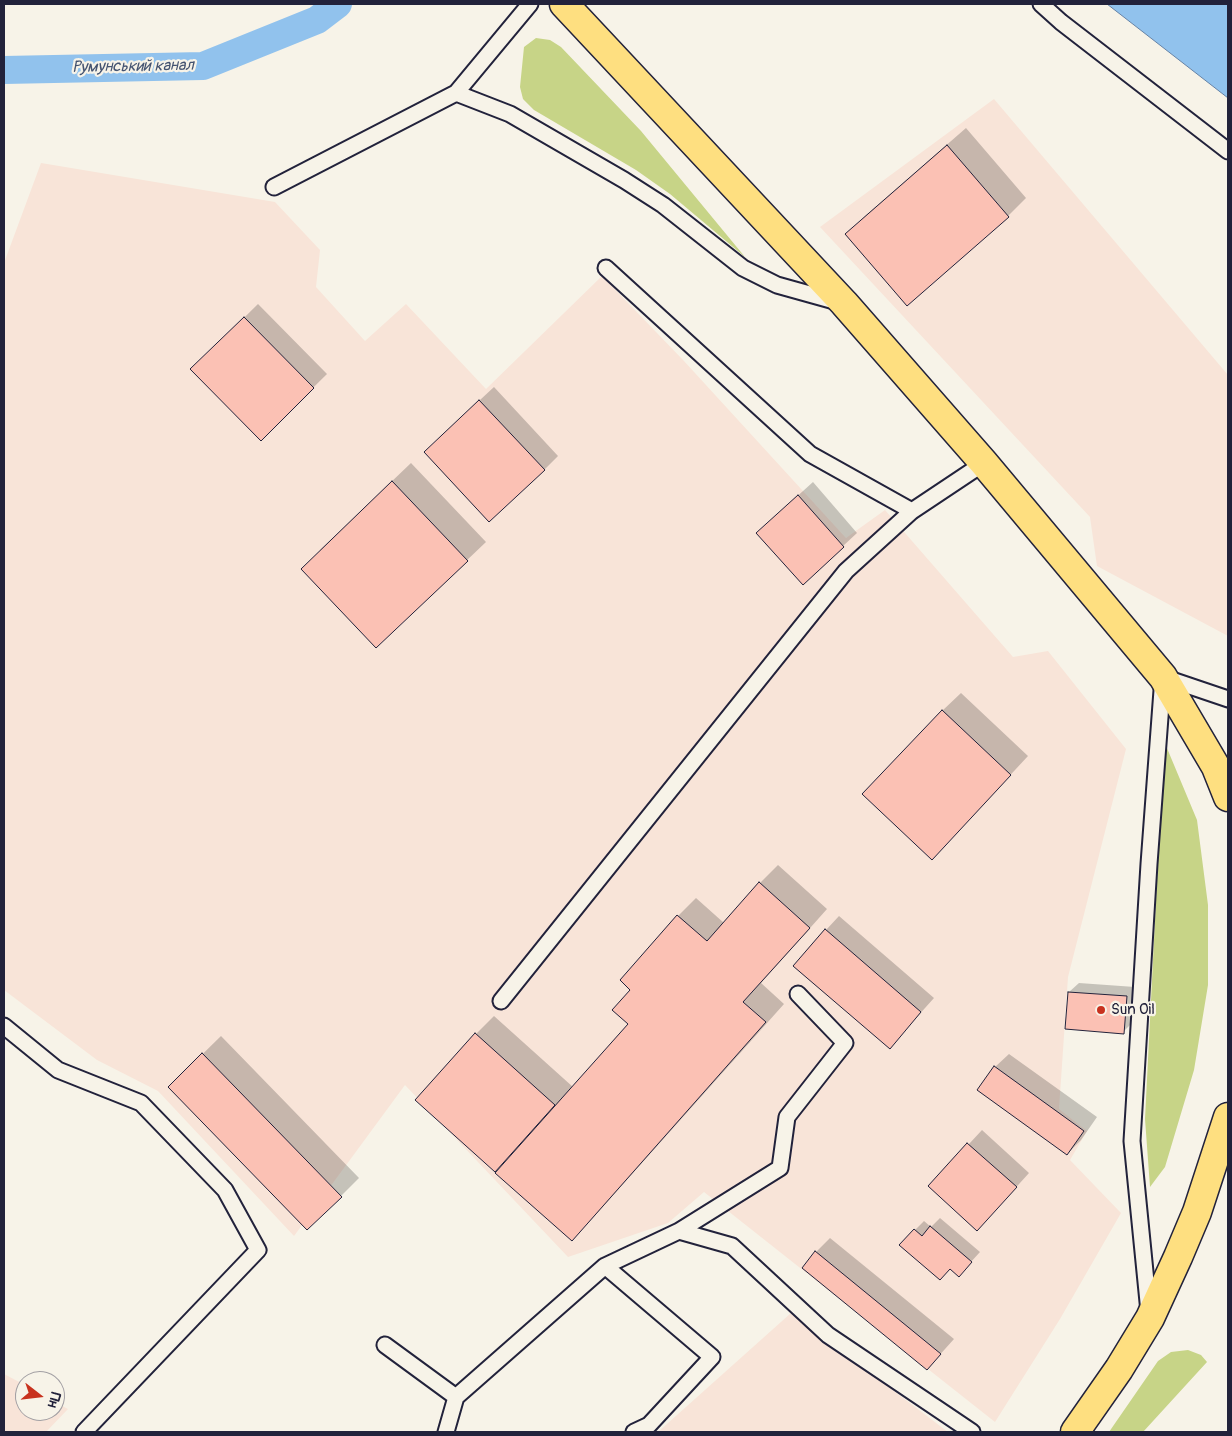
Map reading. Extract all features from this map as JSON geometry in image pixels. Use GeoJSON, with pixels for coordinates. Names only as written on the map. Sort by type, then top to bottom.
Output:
{"type":"FeatureCollection","features":[{"type":"Feature","properties":{"kind":"highway"},"geometry":{"type":"LineString","coordinates":[[564,4],[844,304],[984,463],[1163,676],[1216,767],[1228,796]]}},
{"type":"Feature","properties":{"kind":"highway"},"geometry":{"type":"LineString","coordinates":[[1074,1432],[1119,1369],[1150,1318],[1197,1212],[1228,1117]]}},
{"type":"Feature","properties":{"kind":"lane"},"geometry":{"type":"LineString","coordinates":[[274,187],[456,94],[530,4]]}},
{"type":"Feature","properties":{"kind":"lane"},"geometry":{"type":"LineString","coordinates":[[1041,4],[1061,22],[1228,151]]}},
{"type":"Feature","properties":{"kind":"lane"},"geometry":{"type":"LineString","coordinates":[[456,94],[510,114],[624,180],[663,205],[743,268],[777,285],[844,304]]}},
{"type":"Feature","properties":{"kind":"lane"},"geometry":{"type":"LineString","coordinates":[[606,268],[810,454],[912,511]]}},
{"type":"Feature","properties":{"kind":"lane"},"geometry":{"type":"LineString","coordinates":[[501,1001],[846,572],[912,511],[984,463]]}},
{"type":"Feature","properties":{"kind":"lane"},"geometry":{"type":"LineString","coordinates":[[1150,1318],[1132,1141],[1163,676],[1228,699]]}},
{"type":"Feature","properties":{"kind":"lane"},"geometry":{"type":"LineString","coordinates":[[446,1432],[456,1397],[605,1266],[679,1231],[780,1168],[787,1117],[845,1043],[798,994]]}},
{"type":"Feature","properties":{"kind":"lane"},"geometry":{"type":"LineString","coordinates":[[4,1026],[58,1070],[141,1103],[225,1190],[258,1250],[84,1432]]}},
{"type":"Feature","properties":{"kind":"lane"},"geometry":{"type":"LineString","coordinates":[[679,1231],[732,1246],[828,1335],[972,1432]]}},
{"type":"Feature","properties":{"kind":"lane"},"geometry":{"type":"LineString","coordinates":[[605,1266],[712,1357],[649,1425],[634,1432]]}},
{"type":"Feature","properties":{"kind":"lane"},"geometry":{"type":"LineString","coordinates":[[385,1345],[456,1397]]}},
{"type":"Feature","properties":{"kind":"shaded area"},"geometry":{"type":"Polygon","coordinates":[[[994,99],[1228,375],[1228,636],[1097,566],[1090,517],[820,227],[994,99]]]}},
{"type":"Feature","properties":{"kind":"shaded area"},"geometry":{"type":"Polygon","coordinates":[[[41,163],[275,202],[320,250],[316,287],[365,341],[406,304],[486,389],[602,276],[684,361],[846,538],[885,510],[1013,657],[1048,651],[1126,749],[1068,977],[1059,1109],[1087,1131],[1070,1160],[1121,1213],[1060,1319],[995,1422],[704,1192],[668,1223],[568,1257],[405,1085],[294,1236],[158,1091],[97,1060],[4,990],[4,263],[41,163]]]}},
{"type":"Feature","properties":{"kind":"shaded area"},"geometry":{"type":"Polygon","coordinates":[[[791,1313],[948,1432],[658,1432],[791,1313]]]}},
{"type":"Feature","properties":{"kind":"shaded area"},"geometry":{"type":"Polygon","coordinates":[[[4,1374],[15,1380],[15,1421],[57,1421],[46,1432],[4,1432],[4,1374]]]}},
{"type":"Feature","properties":{"kind":"green space"},"geometry":{"type":"Polygon","coordinates":[[[536,38],[550,40],[561,47],[641,131],[745,257],[670,194],[636,170],[534,110],[523,99],[520,87],[524,47],[536,38]]]}},
{"type":"Feature","properties":{"kind":"green space"},"geometry":{"type":"Polygon","coordinates":[[[1164,741],[1197,820],[1208,905],[1208,985],[1194,1070],[1165,1167],[1150,1187],[1145,1119],[1164,741]]]}},
{"type":"Feature","properties":{"kind":"green space"},"geometry":{"type":"Polygon","coordinates":[[[1188,1350],[1201,1355],[1207,1362],[1143,1432],[1109,1432],[1158,1361],[1171,1352],[1188,1350]]]}},
{"type":"Feature","properties":{"kind":"water"},"geometry":{"type":"Polygon","coordinates":[[[1107,4],[1228,4],[1228,98],[1107,4]]]}},
{"type":"Feature","properties":{"kind":"building"},"geometry":{"type":"Polygon","coordinates":[[[947,145],[1009,217],[907,306],[845,234],[947,145]]]}},
{"type":"Feature","properties":{"kind":"building"},"geometry":{"type":"Polygon","coordinates":[[[244,317],[314,388],[261,441],[190,369],[244,317]]]}},
{"type":"Feature","properties":{"kind":"building"},"geometry":{"type":"Polygon","coordinates":[[[479,400],[545,470],[489,522],[424,452],[479,400]]]}},
{"type":"Feature","properties":{"kind":"building"},"geometry":{"type":"Polygon","coordinates":[[[392,481],[468,561],[376,648],[301,569],[392,481]]]}},
{"type":"Feature","properties":{"kind":"building"},"geometry":{"type":"Polygon","coordinates":[[[798,495],[844,547],[803,585],[756,533],[798,495]]]}},
{"type":"Feature","properties":{"kind":"building"},"geometry":{"type":"Polygon","coordinates":[[[942,710],[1011,775],[932,860],[862,794],[942,710]]]}},
{"type":"Feature","properties":{"kind":"building"},"geometry":{"type":"Polygon","coordinates":[[[759,882],[810,928],[743,1002],[766,1022],[572,1241],[495,1173],[628,1024],[612,1010],[630,990],[620,980],[677,915],[707,941],[759,882]]]}},
{"type":"Feature","properties":{"kind":"building"},"geometry":{"type":"Polygon","coordinates":[[[825,929],[921,1012],[890,1049],[793,966],[825,929]]]}},
{"type":"Feature","properties":{"kind":"building"},"geometry":{"type":"Polygon","coordinates":[[[1068,992],[1127,996],[1124,1034],[1065,1029],[1068,992]]]}},
{"type":"Feature","properties":{"kind":"building"},"geometry":{"type":"Polygon","coordinates":[[[475,1033],[555,1105],[495,1172],[415,1100],[475,1033]]]}},
{"type":"Feature","properties":{"kind":"building"},"geometry":{"type":"Polygon","coordinates":[[[202,1053],[342,1197],[307,1230],[168,1087],[202,1053]]]}},
{"type":"Feature","properties":{"kind":"building"},"geometry":{"type":"Polygon","coordinates":[[[994,1066],[1084,1131],[1067,1155],[977,1090],[994,1066]]]}},
{"type":"Feature","properties":{"kind":"building"},"geometry":{"type":"Polygon","coordinates":[[[967,1143],[1017,1187],[977,1231],[928,1186],[967,1143]]]}},
{"type":"Feature","properties":{"kind":"building"},"geometry":{"type":"Polygon","coordinates":[[[930,1226],[972,1262],[959,1277],[950,1269],[940,1280],[899,1245],[914,1229],[922,1236],[930,1226]]]}},
{"type":"Feature","properties":{"kind":"building"},"geometry":{"type":"Polygon","coordinates":[[[815,1251],[941,1354],[927,1370],[802,1268],[815,1251]]]}},
{"type":"Feature","properties":{"kind":"waterway","name":"Румунський канал"},"geometry":{"type":"LineString","coordinates":[[4,70],[203,66],[317,20],[338,4]]}},
{"type":"Feature","properties":{"kind":"place","name":"Sun Oil"},"geometry":{"type":"Point","coordinates":[1101,1010]}}]}
